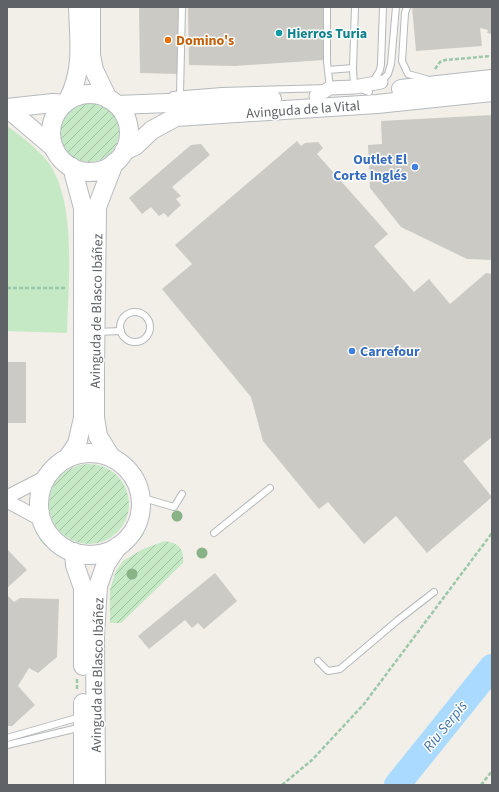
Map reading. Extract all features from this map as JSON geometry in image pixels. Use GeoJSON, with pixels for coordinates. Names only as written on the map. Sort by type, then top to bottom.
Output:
{"type":"FeatureCollection","features":[{"type":"Feature","properties":{"kind":"main road"},"geometry":{"type":"LineString","coordinates":[[78,7],[80,57],[78,77],[66,102],[55,114],[51,125],[51,137],[58,156],[72,167],[82,171],[93,171],[104,169],[119,157],[128,140],[128,127],[124,116],[113,102],[94,70],[91,55],[91,7]]}},
{"type":"Feature","properties":{"kind":"main road","name":"Avinguda de la Vital"},"geometry":{"type":"LineString","coordinates":[[113,102],[157,104],[323,92],[369,86],[462,83],[492,80]]}},
{"type":"Feature","properties":{"kind":"main road","name":"Avinguda de la Vital"},"geometry":{"type":"LineString","coordinates":[[119,157],[135,146],[152,130],[176,117],[377,104],[492,92]]}},
{"type":"Feature","properties":{"kind":"main road"},"geometry":{"type":"LineString","coordinates":[[7,108],[66,102],[88,94],[113,102]]}},
{"type":"Feature","properties":{"kind":"main road"},"geometry":{"type":"LineString","coordinates":[[7,108],[54,148]]}},
{"type":"Feature","properties":{"kind":"main road","name":"Avinguda de Blasco Ibáñez"},"geometry":{"type":"LineString","coordinates":[[111,457],[98,436],[95,418],[97,207],[119,157]]}},
{"type":"Feature","properties":{"kind":"main road","name":"Avinguda de Blasco Ibáñez"},"geometry":{"type":"LineString","coordinates":[[68,457],[77,444],[83,418],[83,208],[72,167]]}},
{"type":"Feature","properties":{"kind":"main road"},"geometry":{"type":"LineString","coordinates":[[90,453],[111,457],[125,467],[135,480],[140,497],[139,518],[135,528],[129,536],[118,546],[97,554],[74,552],[60,545],[49,534],[42,520],[39,506],[40,491],[46,477],[56,465],[68,457],[90,453]]}},
{"type":"Feature","properties":{"kind":"main road","name":"Avinguda de Blasco Ibáñez"},"geometry":{"type":"LineString","coordinates":[[96,785],[95,636],[98,586],[106,564],[118,546]]}},
{"type":"Feature","properties":{"kind":"main road","name":"Avinguda de Blasco Ibáñez"},"geometry":{"type":"LineString","coordinates":[[74,552],[75,565],[83,588],[82,785]]}},
{"type":"Feature","properties":{"kind":"street"},"geometry":{"type":"LineString","coordinates":[[423,79],[492,70]]}},
{"type":"Feature","properties":{"kind":"street"},"geometry":{"type":"LineString","coordinates":[[7,497],[46,477]]}},
{"type":"Feature","properties":{"kind":"street"},"geometry":{"type":"LineString","coordinates":[[7,501],[42,520]]}},
{"type":"Feature","properties":{"kind":"lane"},"geometry":{"type":"LineString","coordinates":[[180,94],[182,7]]}},
{"type":"Feature","properties":{"kind":"lane"},"geometry":{"type":"LineString","coordinates":[[323,92],[328,70],[327,7]]}},
{"type":"Feature","properties":{"kind":"lane"},"geometry":{"type":"LineString","coordinates":[[355,7],[353,68],[369,86]]}},
{"type":"Feature","properties":{"kind":"lane"},"geometry":{"type":"LineString","coordinates":[[369,86],[380,70],[383,7]]}},
{"type":"Feature","properties":{"kind":"lane"},"geometry":{"type":"LineString","coordinates":[[369,86],[388,74],[391,64],[396,7]]}},
{"type":"Feature","properties":{"kind":"lane"},"geometry":{"type":"LineString","coordinates":[[407,7],[405,13],[402,61],[408,74],[423,79],[462,83]]}},
{"type":"Feature","properties":{"kind":"lane"},"geometry":{"type":"LineString","coordinates":[[328,70],[353,68]]}},
{"type":"Feature","properties":{"kind":"lane","name":"Avinguda de la Vital"},"geometry":{"type":"LineString","coordinates":[[157,104],[169,96],[180,94],[323,92]]}},
{"type":"Feature","properties":{"kind":"lane"},"geometry":{"type":"LineString","coordinates":[[130,314],[141,314],[149,322],[148,335],[142,341],[129,340],[121,331],[123,319],[130,314]]}},
{"type":"Feature","properties":{"kind":"lane"},"geometry":{"type":"LineString","coordinates":[[96,332],[121,331]]}},
{"type":"Feature","properties":{"kind":"lane"},"geometry":{"type":"LineString","coordinates":[[214,534],[270,488]]}},
{"type":"Feature","properties":{"kind":"lane"},"geometry":{"type":"LineString","coordinates":[[140,497],[174,507],[182,494]]}},
{"type":"Feature","properties":{"kind":"lane"},"geometry":{"type":"LineString","coordinates":[[318,661],[328,671],[340,669],[434,592]]}},
{"type":"Feature","properties":{"kind":"lane"},"geometry":{"type":"LineString","coordinates":[[7,738],[77,717],[83,722]]}},
{"type":"Feature","properties":{"kind":"lane"},"geometry":{"type":"LineString","coordinates":[[7,745],[83,722]]}},
{"type":"Feature","properties":{"kind":"path"},"geometry":{"type":"LineString","coordinates":[[7,288],[74,288]]}},
{"type":"Feature","properties":{"kind":"path"},"geometry":{"type":"LineString","coordinates":[[282,785],[312,760],[364,704],[492,534]]}},
{"type":"Feature","properties":{"kind":"path"},"geometry":{"type":"LineString","coordinates":[[481,785],[492,771]]}},
{"type":"Feature","properties":{"kind":"green space"},"geometry":{"type":"Polygon","coordinates":[[[89,102],[106,107],[114,115],[119,132],[114,149],[106,157],[89,162],[72,157],[64,149],[59,132],[64,115],[72,107],[89,102]]]}},
{"type":"Feature","properties":{"kind":"green space"},"geometry":{"type":"Polygon","coordinates":[[[7,126],[41,154],[50,165],[59,182],[68,224],[69,270],[67,333],[7,331],[7,126]]]}},
{"type":"Feature","properties":{"kind":"green space"},"geometry":{"type":"Polygon","coordinates":[[[89,464],[104,467],[117,476],[126,489],[129,504],[126,519],[117,532],[104,541],[89,544],[74,541],[61,532],[52,519],[49,504],[52,489],[61,476],[74,467],[89,464]]]}},
{"type":"Feature","properties":{"kind":"green space"},"geometry":{"type":"Polygon","coordinates":[[[165,541],[174,543],[180,548],[183,554],[183,563],[121,623],[110,623],[110,589],[116,571],[123,561],[143,549],[165,541]]]}},
{"type":"Feature","properties":{"kind":"building"},"geometry":{"type":"Polygon","coordinates":[[[139,7],[178,7],[178,74],[140,73],[139,7]]]}},
{"type":"Feature","properties":{"kind":"building","name":"Hierros Turia"},"geometry":{"type":"Polygon","coordinates":[[[188,7],[323,7],[324,60],[235,66],[189,65],[188,7]]]}},
{"type":"Feature","properties":{"kind":"building"},"geometry":{"type":"Polygon","coordinates":[[[412,7],[492,7],[492,34],[487,33],[488,30],[480,28],[482,46],[416,51],[412,7]]]}},
{"type":"Feature","properties":{"kind":"building","name":"Outlet El Corte Inglés"},"geometry":{"type":"Polygon","coordinates":[[[492,115],[492,260],[467,259],[401,227],[370,188],[368,145],[382,144],[381,121],[492,115]]]}},
{"type":"Feature","properties":{"kind":"building","name":"Carrefour"},"geometry":{"type":"Polygon","coordinates":[[[297,141],[301,146],[305,143],[318,142],[323,148],[317,154],[388,234],[374,246],[414,292],[429,279],[450,304],[486,273],[492,274],[492,437],[463,461],[492,497],[427,553],[396,516],[364,544],[328,502],[319,509],[263,441],[251,397],[162,289],[192,264],[175,245],[297,141]]]}},
{"type":"Feature","properties":{"kind":"building"},"geometry":{"type":"Polygon","coordinates":[[[201,144],[210,155],[172,187],[181,196],[176,199],[181,205],[168,217],[164,213],[159,216],[151,207],[142,214],[129,198],[191,145],[201,144]]]}},
{"type":"Feature","properties":{"kind":"building"},"geometry":{"type":"Polygon","coordinates":[[[7,362],[26,362],[26,423],[7,423],[7,362]]]}},
{"type":"Feature","properties":{"kind":"building"},"geometry":{"type":"Polygon","coordinates":[[[7,549],[27,570],[7,588],[7,549]]]}},
{"type":"Feature","properties":{"kind":"building"},"geometry":{"type":"Polygon","coordinates":[[[215,573],[237,601],[204,629],[198,623],[192,628],[185,620],[149,649],[138,636],[215,573]]]}},
{"type":"Feature","properties":{"kind":"building"},"geometry":{"type":"Polygon","coordinates":[[[7,595],[14,602],[20,598],[59,599],[57,657],[38,673],[29,668],[18,686],[35,705],[12,726],[7,726],[7,595]]]}},
{"type":"Feature","properties":{"kind":"waterway","name":"Riu Serpis"},"geometry":{"type":"LineString","coordinates":[[397,785],[492,667]]}},
{"type":"Feature","properties":{"kind":"place","name":"Hierros Turia"},"geometry":{"type":"Point","coordinates":[279,33]}},
{"type":"Feature","properties":{"kind":"place","name":"Domino's"},"geometry":{"type":"Point","coordinates":[168,40]}},
{"type":"Feature","properties":{"kind":"place","name":"Outlet El Corte Inglés"},"geometry":{"type":"Point","coordinates":[415,167]}},
{"type":"Feature","properties":{"kind":"place","name":"Carrefour"},"geometry":{"type":"Point","coordinates":[352,351]}}]}
